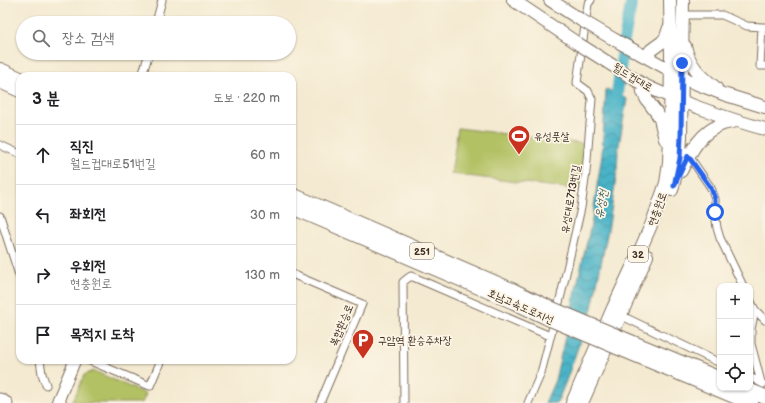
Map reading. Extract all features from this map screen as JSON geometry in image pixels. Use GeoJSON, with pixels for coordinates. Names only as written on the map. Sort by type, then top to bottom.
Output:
{"type":"FeatureCollection","features":[{"type":"Feature","properties":{"kind":"highway"},"geometry":{"type":"LineString","coordinates":[[0,70],[16,77]]}},
{"type":"Feature","properties":{"kind":"highway"},"geometry":{"type":"LineString","coordinates":[[0,82],[16,88]]}},
{"type":"Feature","properties":{"kind":"highway","name":"호남고속도로지선"},"geometry":{"type":"LineString","coordinates":[[296,197],[514,291],[550,313]]}},
{"type":"Feature","properties":{"kind":"highway","name":"호남고속도로지선"},"geometry":{"type":"LineString","coordinates":[[296,209],[514,302],[550,313],[619,342],[751,403]]}},
{"type":"Feature","properties":{"kind":"highway","name":"호남고속도로지선"},"geometry":{"type":"LineString","coordinates":[[619,342],[717,378]]}},
{"type":"Feature","properties":{"kind":"highway"},"geometry":{"type":"LineString","coordinates":[[750,391],[765,397]]}},
{"type":"Feature","properties":{"kind":"main road","name":"월드컵대로"},"geometry":{"type":"LineString","coordinates":[[513,0],[642,84],[682,102],[736,121],[765,129]]}},
{"type":"Feature","properties":{"kind":"main road","name":"월드컵대로"},"geometry":{"type":"LineString","coordinates":[[550,0],[615,40],[682,77],[723,94],[765,107]]}},
{"type":"Feature","properties":{"kind":"main road","name":"현충원로"},"geometry":{"type":"LineString","coordinates":[[572,403],[612,308],[652,224],[666,183],[670,163],[670,0]]}},
{"type":"Feature","properties":{"kind":"main road","name":"현충원로"},"geometry":{"type":"LineString","coordinates":[[582,403],[647,255],[674,186],[680,158],[683,0]]}},
{"type":"Feature","properties":{"kind":"main road"},"geometry":{"type":"LineString","coordinates":[[646,57],[651,50],[666,37],[670,25]]}},
{"type":"Feature","properties":{"kind":"main road"},"geometry":{"type":"LineString","coordinates":[[683,31],[685,48],[689,60],[701,75],[723,94]]}},
{"type":"Feature","properties":{"kind":"main road"},"geometry":{"type":"LineString","coordinates":[[642,84],[643,92],[647,100],[660,119],[670,163]]}},
{"type":"Feature","properties":{"kind":"main road"},"geometry":{"type":"LineString","coordinates":[[674,186],[688,156],[702,137],[713,128],[736,121]]}},
{"type":"Feature","properties":{"kind":"street"},"geometry":{"type":"LineString","coordinates":[[158,16],[162,0]]}},
{"type":"Feature","properties":{"kind":"street","name":"유성대로713번길"},"geometry":{"type":"LineString","coordinates":[[528,403],[541,373],[561,295],[577,227],[586,172],[592,99],[588,91],[577,83],[588,4],[591,0]]}},
{"type":"Feature","properties":{"kind":"street"},"geometry":{"type":"LineString","coordinates":[[683,15],[722,15],[747,26],[763,27],[760,66],[765,66]]}},
{"type":"Feature","properties":{"kind":"street"},"geometry":{"type":"LineString","coordinates":[[143,72],[146,60]]}},
{"type":"Feature","properties":{"kind":"street"},"geometry":{"type":"LineString","coordinates":[[0,145],[16,152]]}},
{"type":"Feature","properties":{"kind":"street"},"geometry":{"type":"LineString","coordinates":[[688,156],[711,188],[715,199],[717,228],[720,238],[742,283]]}},
{"type":"Feature","properties":{"kind":"street"},"geometry":{"type":"LineString","coordinates":[[0,216],[16,266]]}},
{"type":"Feature","properties":{"kind":"street","name":"복합환승로"},"geometry":{"type":"LineString","coordinates":[[296,276],[362,304],[320,403]]}},
{"type":"Feature","properties":{"kind":"street"},"geometry":{"type":"LineString","coordinates":[[404,403],[403,282],[411,276],[550,336]]}},
{"type":"Feature","properties":{"kind":"street"},"geometry":{"type":"LineString","coordinates":[[753,306],[765,320]]}},
{"type":"Feature","properties":{"kind":"street"},"geometry":{"type":"LineString","coordinates":[[755,310],[751,329],[751,344],[763,383]]}},
{"type":"Feature","properties":{"kind":"street"},"geometry":{"type":"LineString","coordinates":[[620,315],[717,362]]}},
{"type":"Feature","properties":{"kind":"street"},"geometry":{"type":"LineString","coordinates":[[41,364],[46,385]]}},
{"type":"Feature","properties":{"kind":"street"},"geometry":{"type":"LineString","coordinates":[[59,402],[73,364]]}},
{"type":"Feature","properties":{"kind":"street"},"geometry":{"type":"LineString","coordinates":[[98,364],[150,386],[159,364]]}},
{"type":"Feature","properties":{"kind":"street"},"geometry":{"type":"LineString","coordinates":[[753,378],[763,383]]}},
{"type":"Feature","properties":{"kind":"street"},"geometry":{"type":"LineString","coordinates":[[0,399],[7,403]]}},
{"type":"Feature","properties":{"kind":"green space","name":"유성풋살"},"geometry":{"type":"Polygon","coordinates":[[[458,128],[586,144],[581,190],[451,174],[458,128]]]}},
{"type":"Feature","properties":{"kind":"green space"},"geometry":{"type":"Polygon","coordinates":[[[94,371],[146,394],[142,403],[72,403],[84,375],[94,371]]]}},
{"type":"Feature","properties":{"kind":"water"},"geometry":{"type":"Polygon","coordinates":[[[606,89],[627,99],[618,151],[617,171],[609,225],[592,308],[566,381],[557,403],[545,403],[555,380],[592,220],[602,154],[606,89]]]}},
{"type":"Feature","properties":{"kind":"waterway","name":"유성천"},"geometry":{"type":"LineString","coordinates":[[615,109],[624,40],[632,0]]}},
{"type":"Feature","properties":{"kind":"place","name":"유성풋살"},"geometry":{"type":"Point","coordinates":[519,156]}},
{"type":"Feature","properties":{"kind":"place","name":"구암역 환승주차장"},"geometry":{"type":"Point","coordinates":[363,360]}},
{"type":"Feature","properties":{"kind":"route"},"geometry":{"type":"LineString","coordinates":[[682,63],[680,158],[674,186],[688,156],[711,188],[715,199],[715,212]]}}]}
